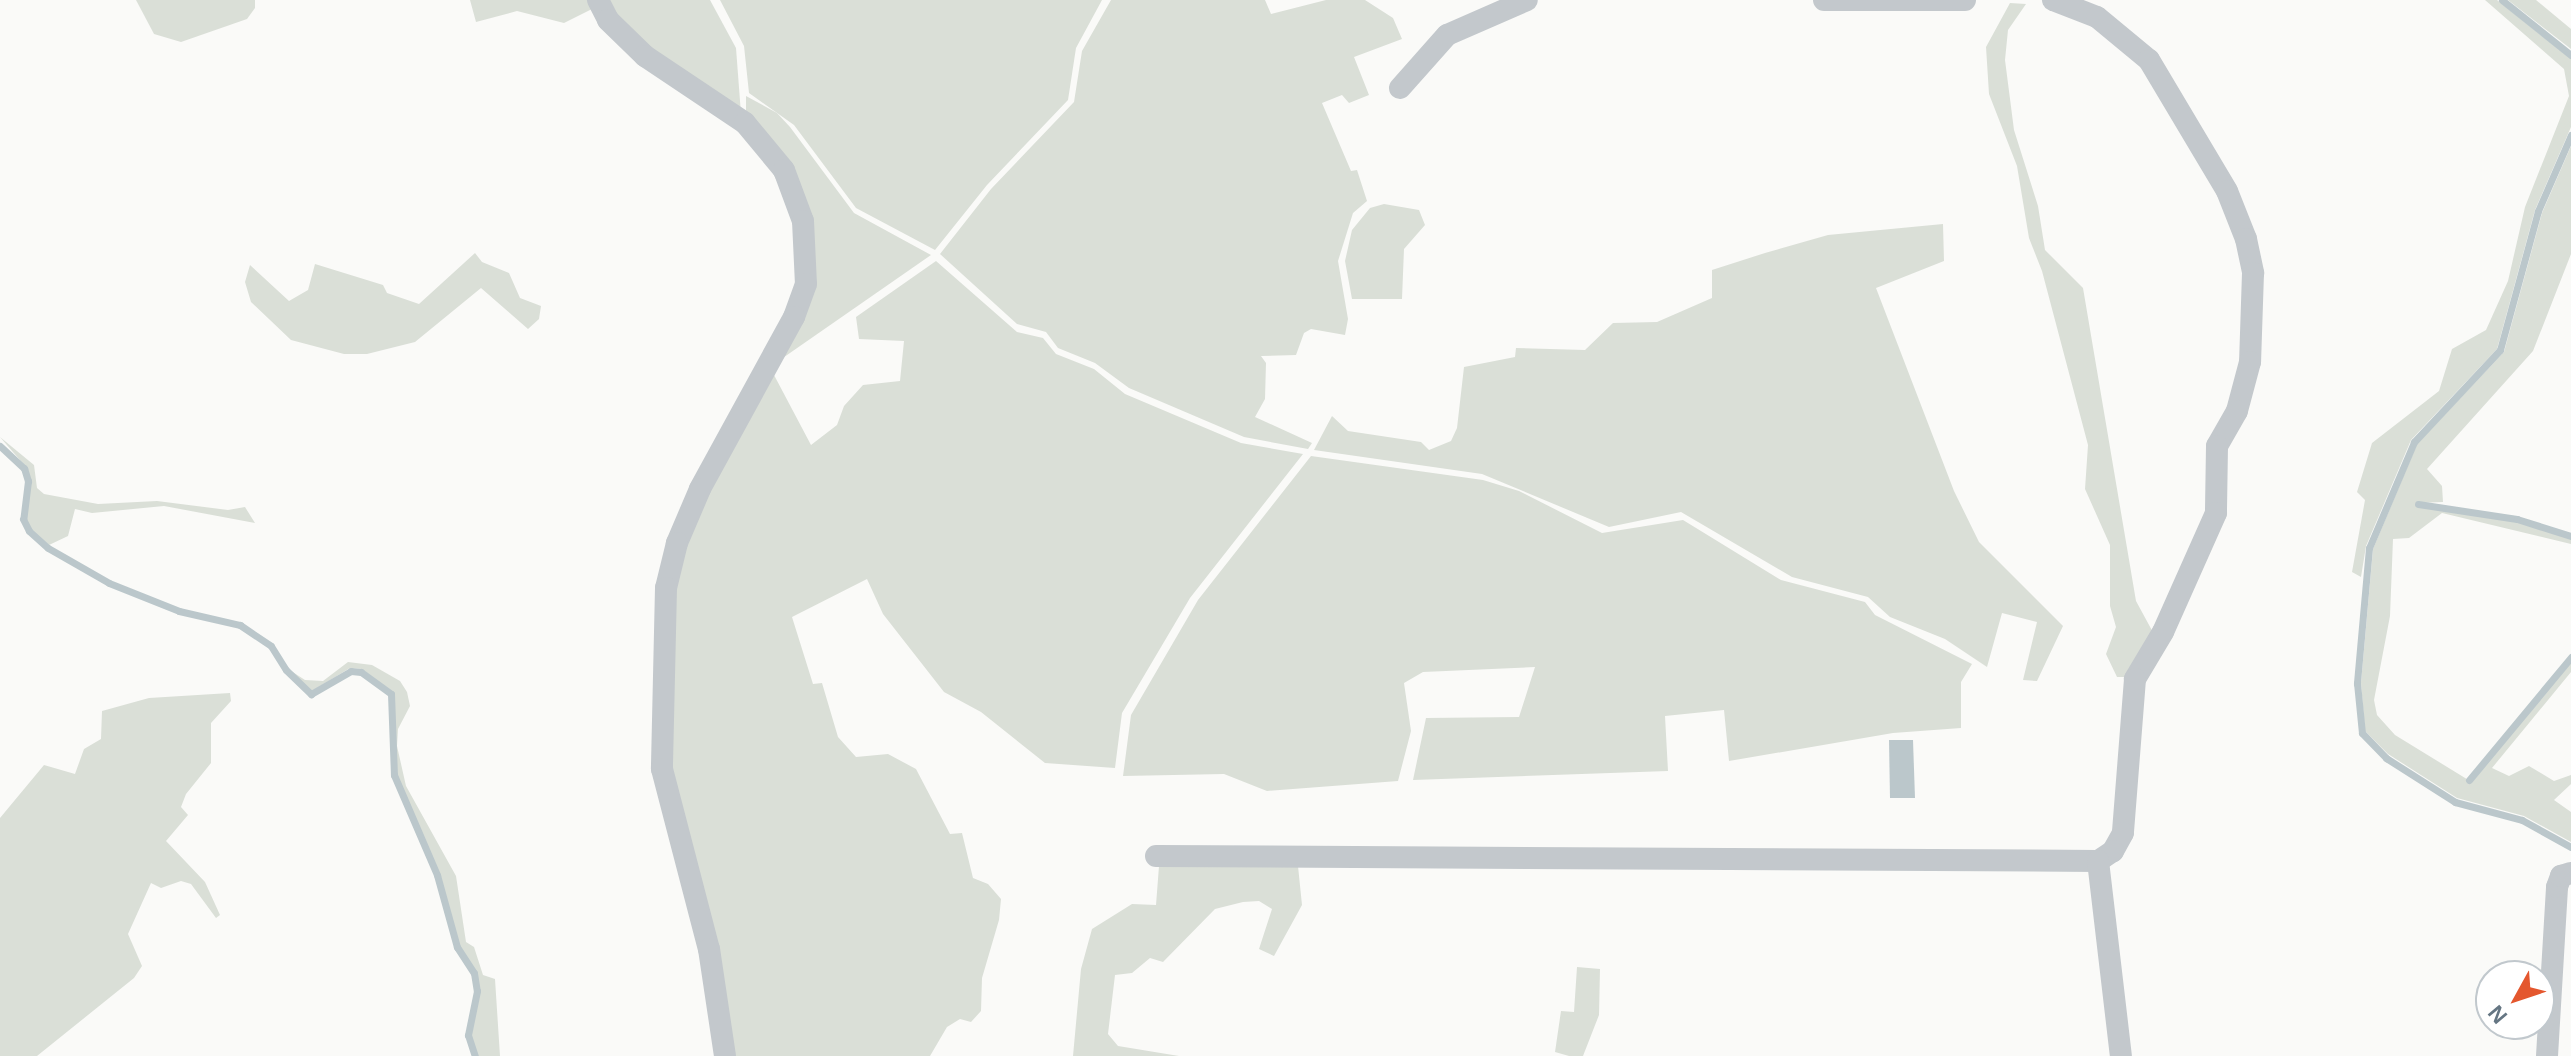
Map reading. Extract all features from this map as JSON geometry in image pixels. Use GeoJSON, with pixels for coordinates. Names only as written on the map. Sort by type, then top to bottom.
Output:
{"type":"FeatureCollection","features":[{"type":"Feature","properties":{"kind":"street"},"geometry":{"type":"LineString","coordinates":[[598,0],[608,20],[645,56],[745,123],[784,170],[803,221],[806,284],[794,317],[700,489],[677,543],[666,588],[662,769],[709,949],[725,1056]]}},
{"type":"Feature","properties":{"kind":"street"},"geometry":{"type":"LineString","coordinates":[[1400,88],[1447,35],[1527,0]]}},
{"type":"Feature","properties":{"kind":"street"},"geometry":{"type":"LineString","coordinates":[[1824,0],[1965,0]]}},
{"type":"Feature","properties":{"kind":"street"},"geometry":{"type":"LineString","coordinates":[[1156,856],[2098,861],[2113,851],[2123,833],[2135,679],[2163,632],[2216,513],[2217,446],[2237,411],[2250,362],[2253,273],[2246,239],[2227,191],[2149,60],[2097,17],[2053,0]]}},
{"type":"Feature","properties":{"kind":"street"},"geometry":{"type":"LineString","coordinates":[[2098,861],[2121,1056]]}},
{"type":"Feature","properties":{"kind":"street"},"geometry":{"type":"LineString","coordinates":[[2547,1056],[2557,887],[2561,876],[2571,873]]}},
{"type":"Feature","properties":{"kind":"shaded area"},"geometry":{"type":"Polygon","coordinates":[[[136,0],[255,0],[255,8],[247,19],[181,42],[154,34],[136,0]]]}},
{"type":"Feature","properties":{"kind":"shaded area"},"geometry":{"type":"Polygon","coordinates":[[[470,0],[593,0],[596,7],[564,23],[517,11],[476,22],[470,0]]]}},
{"type":"Feature","properties":{"kind":"shaded area"},"geometry":{"type":"Polygon","coordinates":[[[602,0],[710,0],[736,48],[741,114],[667,64],[602,0]]]}},
{"type":"Feature","properties":{"kind":"shaded area"},"geometry":{"type":"Polygon","coordinates":[[[720,0],[1102,0],[1076,48],[1068,100],[987,185],[935,250],[856,208],[794,125],[749,93],[744,46],[720,0]]]}},
{"type":"Feature","properties":{"kind":"shaded area"},"geometry":{"type":"Polygon","coordinates":[[[1111,0],[1265,0],[1271,14],[1326,0],[1365,0],[1393,18],[1402,39],[1354,57],[1369,95],[1349,103],[1342,95],[1322,103],[1351,171],[1357,170],[1367,201],[1353,213],[1338,261],[1348,319],[1345,335],[1311,329],[1304,333],[1296,355],[1261,356],[1266,363],[1265,399],[1255,417],[1312,443],[1308,449],[1244,437],[1129,388],[1095,363],[1058,348],[1046,332],[1017,324],[940,254],[991,189],[1074,102],[1082,51],[1111,0]]]}},
{"type":"Feature","properties":{"kind":"shaded area"},"geometry":{"type":"Polygon","coordinates":[[[2485,0],[2497,0],[2571,59],[2571,127],[2535,210],[2497,349],[2411,440],[2366,546],[2361,577],[2352,572],[2365,500],[2357,492],[2372,443],[2439,391],[2452,349],[2486,330],[2508,281],[2525,207],[2569,96],[2564,69],[2485,0]]]}},
{"type":"Feature","properties":{"kind":"shaded area"},"geometry":{"type":"Polygon","coordinates":[[[2508,0],[2536,0],[2571,29],[2571,49],[2508,0]]]}},
{"type":"Feature","properties":{"kind":"shaded area"},"geometry":{"type":"Polygon","coordinates":[[[2010,3],[2026,4],[2008,30],[2005,60],[2014,130],[2038,206],[2045,250],[2083,288],[2136,601],[2155,636],[2134,677],[2117,677],[2106,654],[2116,627],[2110,606],[2110,545],[2085,489],[2088,445],[2042,271],[2029,238],[2017,166],[1989,94],[1986,47],[2010,3]]]}},
{"type":"Feature","properties":{"kind":"shaded area"},"geometry":{"type":"Polygon","coordinates":[[[746,96],[777,113],[790,127],[854,213],[931,255],[777,362],[810,245],[746,121],[746,96]]]}},
{"type":"Feature","properties":{"kind":"shaded area"},"geometry":{"type":"Polygon","coordinates":[[[2571,146],[2571,254],[2533,351],[2427,469],[2442,486],[2443,502],[2417,503],[2517,521],[2571,538],[2571,544],[2442,513],[2409,538],[2393,539],[2390,616],[2374,700],[2377,715],[2395,735],[2470,781],[2571,660],[2571,672],[2492,768],[2509,776],[2529,766],[2554,781],[2571,775],[2571,784],[2554,800],[2571,812],[2571,842],[2524,816],[2457,798],[2388,754],[2365,731],[2361,683],[2373,549],[2417,444],[2504,352],[2542,213],[2571,146]]]}},
{"type":"Feature","properties":{"kind":"shaded area"},"geometry":{"type":"Polygon","coordinates":[[[1384,204],[1419,210],[1425,225],[1404,249],[1402,299],[1352,299],[1345,261],[1352,230],[1370,208],[1384,204]]]}},
{"type":"Feature","properties":{"kind":"shaded area"},"geometry":{"type":"Polygon","coordinates":[[[1943,224],[1944,261],[1876,288],[1954,491],[1979,542],[2063,626],[2037,681],[2023,680],[2037,622],[2002,613],[1987,667],[1945,639],[1890,617],[1868,597],[1792,577],[1681,512],[1609,527],[1482,474],[1314,450],[1332,416],[1348,431],[1421,442],[1429,450],[1451,441],[1457,428],[1464,367],[1515,357],[1516,348],[1585,350],[1613,323],[1657,322],[1712,298],[1712,270],[1765,253],[1828,235],[1943,224]]]}},
{"type":"Feature","properties":{"kind":"shaded area"},"geometry":{"type":"Polygon","coordinates":[[[475,253],[482,262],[509,273],[520,298],[541,306],[539,319],[528,329],[481,288],[415,342],[367,354],[344,354],[291,340],[251,302],[245,282],[250,265],[289,301],[308,290],[315,264],[383,285],[387,293],[419,304],[475,253]]]}},
{"type":"Feature","properties":{"kind":"shaded area"},"geometry":{"type":"Polygon","coordinates":[[[936,261],[1017,332],[1043,338],[1056,354],[1094,369],[1125,394],[1241,443],[1303,454],[1190,598],[1122,713],[1115,768],[1045,763],[981,712],[944,692],[883,614],[867,579],[792,617],[813,684],[822,683],[838,737],[856,757],[888,754],[916,769],[950,834],[962,833],[973,878],[988,884],[1001,899],[999,920],[982,978],[981,1011],[971,1022],[960,1019],[947,1027],[930,1056],[729,1056],[666,766],[674,601],[686,535],[774,375],[811,445],[837,425],[844,406],[863,385],[900,381],[904,341],[859,339],[856,317],[936,261]]]}},
{"type":"Feature","properties":{"kind":"shaded area"},"geometry":{"type":"Polygon","coordinates":[[[0,437],[34,465],[37,488],[44,494],[98,504],[157,501],[228,510],[245,507],[255,523],[164,506],[92,513],[75,509],[68,536],[49,545],[31,530],[26,518],[31,481],[26,467],[0,437]]]}},
{"type":"Feature","properties":{"kind":"shaded area"},"geometry":{"type":"Polygon","coordinates":[[[1311,456],[1483,480],[1519,491],[1602,533],[1683,520],[1781,580],[1865,602],[1875,615],[1972,664],[1961,682],[1961,728],[1893,733],[1729,761],[1724,710],[1665,716],[1668,771],[1413,780],[1426,718],[1519,717],[1535,667],[1423,672],[1404,683],[1411,731],[1398,781],[1267,791],[1224,774],[1123,776],[1131,715],[1198,600],[1311,456]]]}},
{"type":"Feature","properties":{"kind":"shaded area"},"geometry":{"type":"Polygon","coordinates":[[[348,662],[372,665],[400,681],[407,692],[410,706],[398,729],[397,746],[406,786],[456,876],[466,942],[474,947],[483,975],[495,979],[500,1056],[478,1056],[472,1045],[471,1021],[480,991],[477,973],[460,946],[439,874],[396,774],[393,693],[362,669],[350,668],[312,691],[288,669],[305,680],[323,681],[348,662]]]}},
{"type":"Feature","properties":{"kind":"shaded area"},"geometry":{"type":"Polygon","coordinates":[[[230,693],[231,701],[211,723],[211,763],[186,794],[181,807],[188,815],[166,841],[205,882],[220,915],[216,918],[191,884],[181,881],[161,888],[151,883],[128,934],[142,966],[134,978],[37,1056],[0,1056],[0,818],[44,765],[75,774],[84,749],[101,739],[102,711],[149,698],[230,693]]]}},
{"type":"Feature","properties":{"kind":"shaded area"},"geometry":{"type":"Polygon","coordinates":[[[1889,740],[1913,740],[1915,798],[1890,798],[1889,740]]]}},
{"type":"Feature","properties":{"kind":"shaded area"},"geometry":{"type":"Polygon","coordinates":[[[1159,866],[1298,866],[1302,905],[1274,956],[1259,949],[1272,909],[1259,901],[1243,902],[1215,909],[1163,962],[1150,958],[1132,973],[1115,975],[1108,1034],[1118,1046],[1179,1056],[1073,1056],[1081,969],[1092,929],[1132,904],[1156,905],[1159,866]]]}},
{"type":"Feature","properties":{"kind":"shaded area"},"geometry":{"type":"Polygon","coordinates":[[[1577,967],[1600,969],[1599,1015],[1583,1056],[1569,1056],[1555,1052],[1561,1011],[1574,1012],[1577,967]]]}},
{"type":"Feature","properties":{"kind":"waterway"},"geometry":{"type":"LineString","coordinates":[[2502,0],[2571,55]]}},
{"type":"Feature","properties":{"kind":"waterway"},"geometry":{"type":"LineString","coordinates":[[2571,135],[2538,211],[2500,350],[2414,442],[2369,548],[2357,683],[2362,733],[2386,758],[2455,802],[2522,820],[2571,847]]}},
{"type":"Feature","properties":{"kind":"waterway"},"geometry":{"type":"LineString","coordinates":[[0,446],[24,468],[28,481],[23,519],[29,531],[48,548],[109,583],[179,611],[240,625],[271,646],[286,670],[311,694],[351,671],[361,672],[391,694],[394,775],[437,875],[457,947],[474,973],[477,991],[468,1035],[475,1056]]}},
{"type":"Feature","properties":{"kind":"waterway"},"geometry":{"type":"LineString","coordinates":[[2418,504],[2517,519],[2571,536]]}},
{"type":"Feature","properties":{"kind":"waterway"},"geometry":{"type":"LineString","coordinates":[[2469,780],[2571,657]]}}]}
